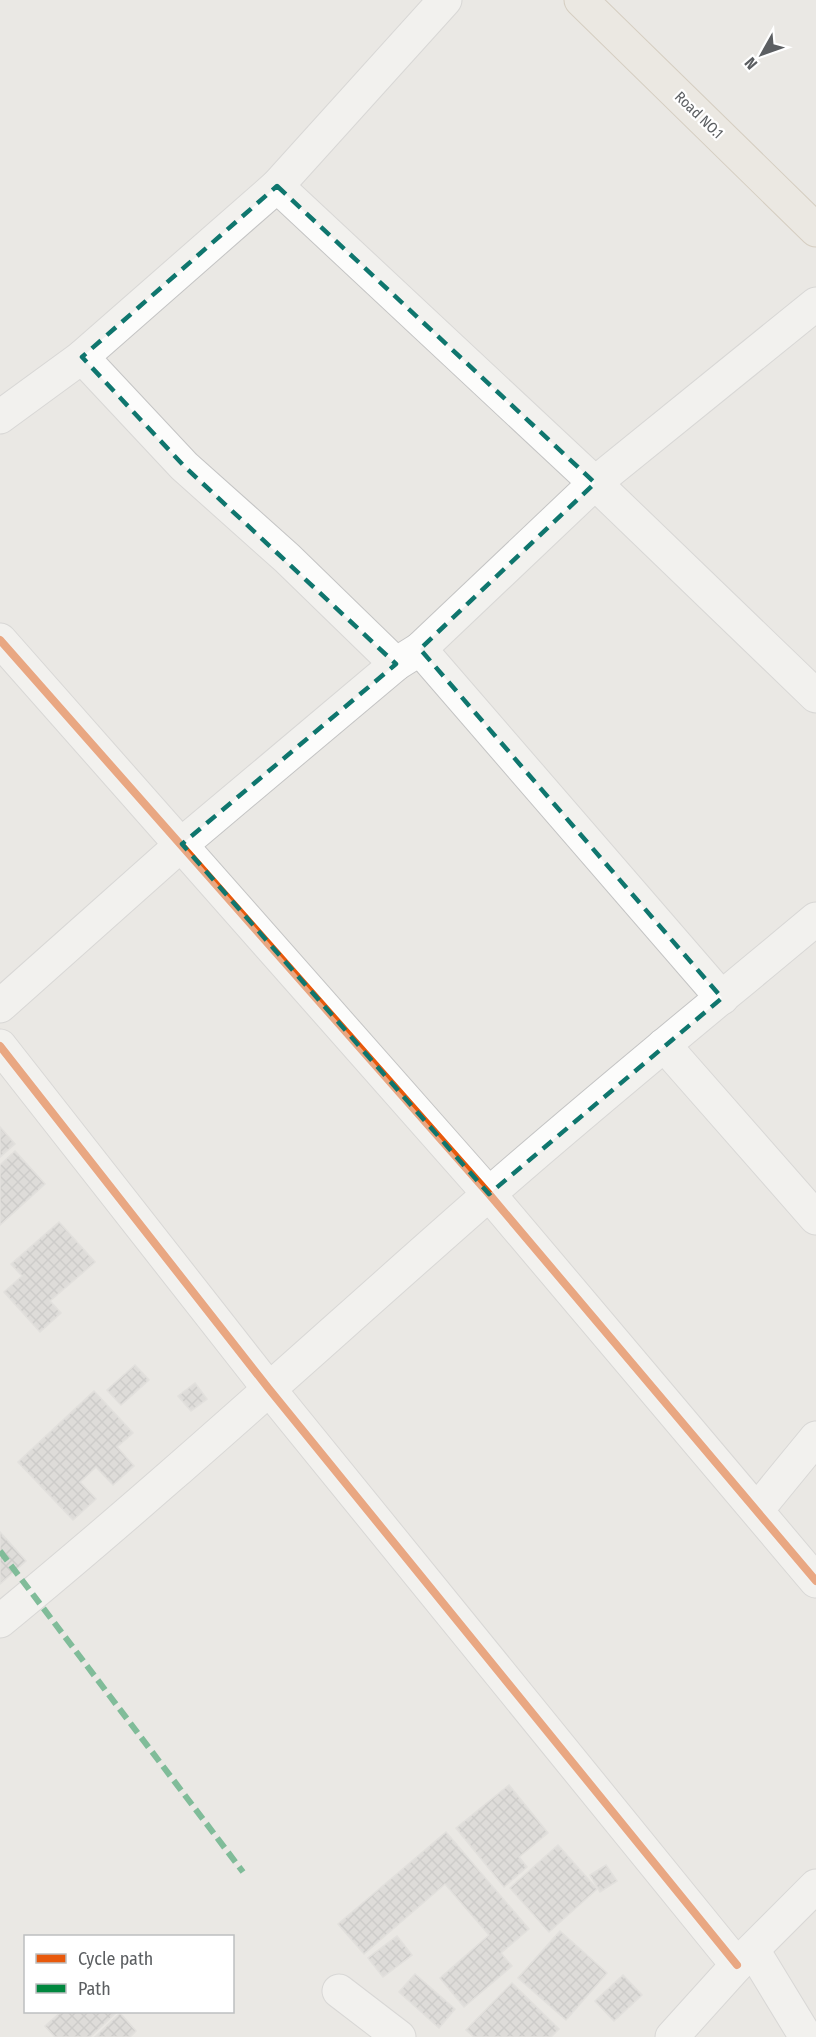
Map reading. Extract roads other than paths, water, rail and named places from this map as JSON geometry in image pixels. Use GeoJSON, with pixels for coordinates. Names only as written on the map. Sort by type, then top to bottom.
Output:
{"type":"FeatureCollection","features":[{"type":"Feature","properties":{"kind":"highway","name":"Road NO.1"},"geometry":{"type":"LineString","coordinates":[[581,0],[816,230]]}},
{"type":"Feature","properties":{"kind":"street"},"geometry":{"type":"LineString","coordinates":[[0,417],[82,357],[277,186],[445,0]]}},
{"type":"Feature","properties":{"kind":"street"},"geometry":{"type":"LineString","coordinates":[[277,186],[595,483],[816,696]]}},
{"type":"Feature","properties":{"kind":"street"},"geometry":{"type":"LineString","coordinates":[[0,1006],[182,844],[408,657],[595,483],[816,304]]}},
{"type":"Feature","properties":{"kind":"street"},"geometry":{"type":"LineString","coordinates":[[82,357],[184,466],[287,558],[408,657],[722,998]]}},
{"type":"Feature","properties":{"kind":"street"},"geometry":{"type":"LineString","coordinates":[[0,640],[489,1194],[816,1581]]}},
{"type":"Feature","properties":{"kind":"street"},"geometry":{"type":"LineString","coordinates":[[0,1621],[269,1389],[489,1194],[816,919]]}},
{"type":"Feature","properties":{"kind":"street"},"geometry":{"type":"LineString","coordinates":[[664,1045],[816,1218]]}},
{"type":"Feature","properties":{"kind":"street"},"geometry":{"type":"LineString","coordinates":[[0,1046],[269,1389],[745,1958],[806,2037]]}},
{"type":"Feature","properties":{"kind":"street"},"geometry":{"type":"LineString","coordinates":[[757,1510],[816,1438]]}},
{"type":"Feature","properties":{"kind":"street"},"geometry":{"type":"LineString","coordinates":[[672,2037],[816,1886]]}},
{"type":"Feature","properties":{"kind":"street"},"geometry":{"type":"LineString","coordinates":[[339,1991],[399,2037]]}}]}
